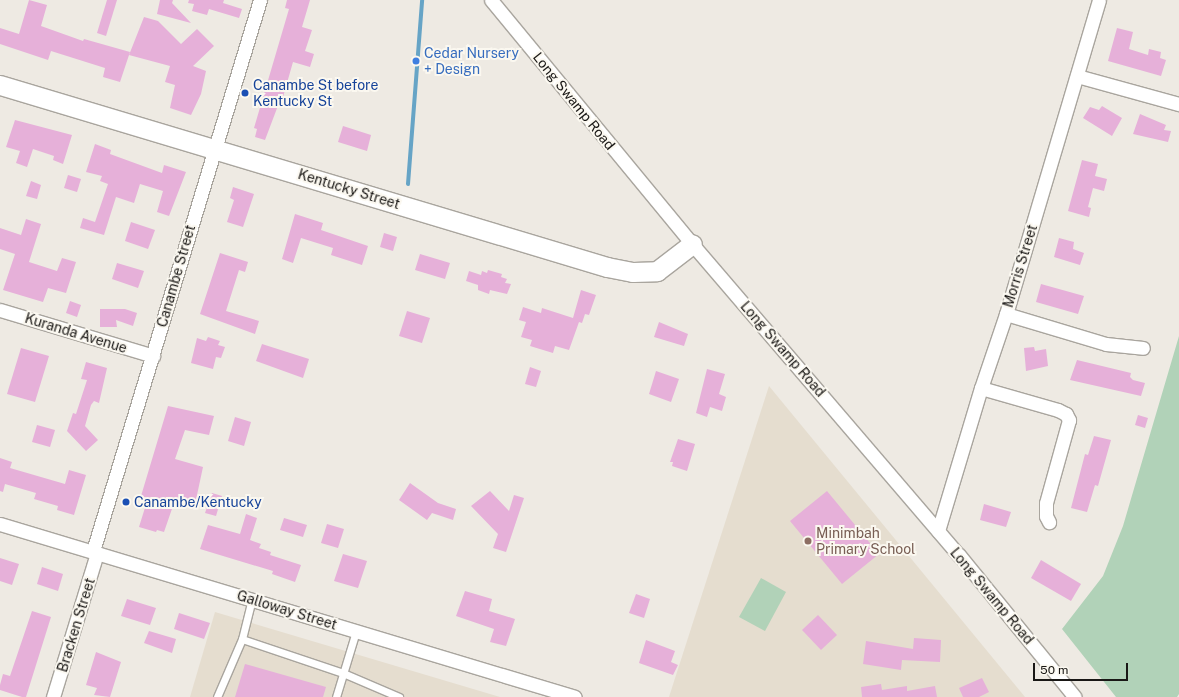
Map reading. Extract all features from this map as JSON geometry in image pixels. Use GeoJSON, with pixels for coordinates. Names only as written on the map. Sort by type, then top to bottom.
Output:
{"type":"FeatureCollection","features":[{"type":"Feature","properties":{"kind":"street","name":"Canambe Street"},"geometry":{"type":"LineString","coordinates":[[95,552],[214,149],[260,0]]}},
{"type":"Feature","properties":{"kind":"street","name":"Long Swamp Road"},"geometry":{"type":"LineString","coordinates":[[491,0],[692,244],[938,531],[1075,697]]}},
{"type":"Feature","properties":{"kind":"street","name":"Morris Street"},"geometry":{"type":"LineString","coordinates":[[938,531],[981,388],[1006,314],[1099,0]]}},
{"type":"Feature","properties":{"kind":"street"},"geometry":{"type":"LineString","coordinates":[[1077,76],[1179,104]]}},
{"type":"Feature","properties":{"kind":"street","name":"Kentucky Street"},"geometry":{"type":"LineString","coordinates":[[0,85],[607,267],[633,272],[657,271],[692,244]]}},
{"type":"Feature","properties":{"kind":"street","name":"Kuranda Avenue"},"geometry":{"type":"LineString","coordinates":[[0,310],[153,356]]}},
{"type":"Feature","properties":{"kind":"street"},"geometry":{"type":"LineString","coordinates":[[1006,314],[1106,344],[1142,348]]}},
{"type":"Feature","properties":{"kind":"street"},"geometry":{"type":"LineString","coordinates":[[981,388],[1058,410],[1066,414],[1069,420],[1046,503],[1046,516],[1050,522]]}},
{"type":"Feature","properties":{"kind":"street","name":"Galloway Street"},"geometry":{"type":"LineString","coordinates":[[0,524],[575,697]]}},
{"type":"Feature","properties":{"kind":"street","name":"Bracken Street"},"geometry":{"type":"LineString","coordinates":[[53,697],[95,552]]}},
{"type":"Feature","properties":{"kind":"lane"},"geometry":{"type":"LineString","coordinates":[[217,696],[242,639],[252,599]]}},
{"type":"Feature","properties":{"kind":"lane"},"geometry":{"type":"LineString","coordinates":[[336,697],[356,631]]}},
{"type":"Feature","properties":{"kind":"lane"},"geometry":{"type":"LineString","coordinates":[[242,639],[343,673],[398,697]]}},
{"type":"Feature","properties":{"kind":"shaded area","name":"Minimbah Primary School"},"geometry":{"type":"Polygon","coordinates":[[[769,386],[1025,697],[669,697],[769,386]]]}},
{"type":"Feature","properties":{"kind":"shaded area"},"geometry":{"type":"Polygon","coordinates":[[[215,612],[500,697],[190,697],[215,612]]]}},
{"type":"Feature","properties":{"kind":"green space"},"geometry":{"type":"Polygon","coordinates":[[[1179,336],[1179,694],[1177,697],[1116,697],[1062,629],[1103,576],[1123,526],[1179,336]]]}},
{"type":"Feature","properties":{"kind":"green space"},"geometry":{"type":"Polygon","coordinates":[[[761,578],[786,592],[765,631],[739,617],[761,578]]]}},
{"type":"Feature","properties":{"kind":"building"},"geometry":{"type":"Polygon","coordinates":[[[29,0],[47,5],[41,26],[83,41],[84,39],[130,52],[120,82],[103,77],[105,68],[51,51],[48,60],[0,44],[0,28],[19,34],[29,0]]]}},
{"type":"Feature","properties":{"kind":"building"},"geometry":{"type":"Polygon","coordinates":[[[107,0],[117,0],[106,36],[97,33],[107,0]]]}},
{"type":"Feature","properties":{"kind":"building"},"geometry":{"type":"Polygon","coordinates":[[[160,0],[173,0],[172,3],[191,23],[157,14],[160,0]]]}},
{"type":"Feature","properties":{"kind":"building"},"geometry":{"type":"Polygon","coordinates":[[[189,0],[224,0],[223,3],[242,9],[239,18],[209,9],[207,15],[192,11],[194,4],[188,3],[189,0]]]}},
{"type":"Feature","properties":{"kind":"building"},"geometry":{"type":"Polygon","coordinates":[[[287,0],[310,0],[302,27],[312,30],[305,51],[314,54],[310,67],[293,62],[281,104],[279,103],[265,140],[255,137],[257,129],[254,128],[289,9],[285,8],[287,0]]]}},
{"type":"Feature","properties":{"kind":"building"},"geometry":{"type":"Polygon","coordinates":[[[144,17],[158,21],[181,44],[197,29],[214,46],[193,66],[206,71],[201,94],[191,115],[170,108],[175,85],[165,82],[170,66],[129,55],[144,17]]]}},
{"type":"Feature","properties":{"kind":"building"},"geometry":{"type":"Polygon","coordinates":[[[1117,28],[1133,32],[1129,49],[1148,55],[1149,49],[1161,52],[1160,58],[1166,60],[1161,76],[1108,61],[1117,28]]]}},
{"type":"Feature","properties":{"kind":"building"},"geometry":{"type":"Polygon","coordinates":[[[1102,106],[1122,118],[1112,136],[1083,118],[1090,107],[1099,110],[1102,106]]]}},
{"type":"Feature","properties":{"kind":"building"},"geometry":{"type":"Polygon","coordinates":[[[1140,114],[1166,125],[1164,130],[1171,131],[1168,142],[1133,134],[1140,114]]]}},
{"type":"Feature","properties":{"kind":"building"},"geometry":{"type":"Polygon","coordinates":[[[15,120],[72,135],[63,164],[53,160],[54,156],[33,149],[27,167],[16,163],[20,151],[6,147],[15,120]]]}},
{"type":"Feature","properties":{"kind":"building"},"geometry":{"type":"Polygon","coordinates":[[[343,126],[371,135],[367,151],[338,142],[343,126]]]}},
{"type":"Feature","properties":{"kind":"building"},"geometry":{"type":"Polygon","coordinates":[[[95,144],[111,150],[110,154],[162,173],[164,165],[186,172],[169,216],[157,212],[163,191],[140,184],[134,203],[116,197],[104,235],[80,228],[83,218],[95,222],[108,184],[100,181],[102,176],[86,172],[95,144]]]}},
{"type":"Feature","properties":{"kind":"building"},"geometry":{"type":"Polygon","coordinates":[[[1082,160],[1098,164],[1095,176],[1107,179],[1104,191],[1093,188],[1088,207],[1091,208],[1089,217],[1068,211],[1082,160]]]}},
{"type":"Feature","properties":{"kind":"building"},"geometry":{"type":"Polygon","coordinates":[[[68,175],[81,179],[77,192],[64,188],[68,175]]]}},
{"type":"Feature","properties":{"kind":"building"},"geometry":{"type":"Polygon","coordinates":[[[31,181],[41,185],[37,199],[26,196],[31,181]]]}},
{"type":"Feature","properties":{"kind":"building"},"geometry":{"type":"Polygon","coordinates":[[[233,187],[254,194],[243,227],[227,222],[234,200],[230,198],[233,187]]]}},
{"type":"Feature","properties":{"kind":"building"},"geometry":{"type":"Polygon","coordinates":[[[295,214],[323,223],[321,230],[368,246],[362,265],[331,255],[333,248],[301,238],[293,263],[282,259],[295,214]]]}},
{"type":"Feature","properties":{"kind":"building"},"geometry":{"type":"Polygon","coordinates":[[[26,219],[41,224],[29,262],[57,271],[62,258],[76,262],[66,293],[48,288],[43,302],[3,290],[15,254],[0,249],[0,228],[21,235],[26,219]]]}},
{"type":"Feature","properties":{"kind":"building"},"geometry":{"type":"Polygon","coordinates":[[[131,222],[155,230],[148,249],[125,241],[131,222]]]}},
{"type":"Feature","properties":{"kind":"building"},"geometry":{"type":"Polygon","coordinates":[[[384,233],[397,237],[393,251],[380,247],[384,233]]]}},
{"type":"Feature","properties":{"kind":"building"},"geometry":{"type":"Polygon","coordinates":[[[1059,238],[1074,242],[1073,249],[1084,253],[1080,265],[1054,257],[1059,238]]]}},
{"type":"Feature","properties":{"kind":"building"},"geometry":{"type":"Polygon","coordinates":[[[220,253],[248,262],[245,272],[239,270],[226,311],[259,321],[255,334],[200,314],[220,253]]]}},
{"type":"Feature","properties":{"kind":"building"},"geometry":{"type":"Polygon","coordinates":[[[420,254],[450,263],[445,279],[415,270],[420,254]]]}},
{"type":"Feature","properties":{"kind":"building"},"geometry":{"type":"Polygon","coordinates":[[[117,263],[144,271],[138,288],[112,279],[117,263]]]}},
{"type":"Feature","properties":{"kind":"building"},"geometry":{"type":"Polygon","coordinates":[[[488,270],[502,274],[501,277],[507,279],[505,283],[511,284],[507,294],[490,290],[489,294],[478,290],[478,285],[466,281],[469,271],[481,275],[482,271],[487,273],[488,270]]]}},
{"type":"Feature","properties":{"kind":"building"},"geometry":{"type":"Polygon","coordinates":[[[1041,284],[1084,296],[1078,314],[1036,302],[1041,284]]]}},
{"type":"Feature","properties":{"kind":"building"},"geometry":{"type":"Polygon","coordinates":[[[581,290],[596,295],[589,315],[585,314],[582,323],[579,322],[569,350],[555,346],[553,353],[530,346],[532,340],[521,337],[526,322],[519,320],[523,307],[541,313],[542,308],[573,318],[581,290]]]}},
{"type":"Feature","properties":{"kind":"building"},"geometry":{"type":"Polygon","coordinates":[[[70,301],[81,305],[77,317],[66,313],[70,301]]]}},
{"type":"Feature","properties":{"kind":"building"},"geometry":{"type":"Polygon","coordinates":[[[100,309],[125,309],[137,313],[133,326],[116,320],[117,327],[100,327],[100,309]]]}},
{"type":"Feature","properties":{"kind":"building"},"geometry":{"type":"Polygon","coordinates":[[[407,311],[430,318],[422,343],[399,336],[407,311]]]}},
{"type":"Feature","properties":{"kind":"building"},"geometry":{"type":"Polygon","coordinates":[[[659,322],[688,334],[684,346],[654,337],[659,322]]]}},
{"type":"Feature","properties":{"kind":"building"},"geometry":{"type":"Polygon","coordinates":[[[208,337],[220,341],[218,345],[225,347],[221,358],[216,357],[213,369],[191,363],[197,338],[206,341],[208,337]]]}},
{"type":"Feature","properties":{"kind":"building"},"geometry":{"type":"Polygon","coordinates":[[[262,344],[309,359],[303,378],[256,361],[262,344]]]}},
{"type":"Feature","properties":{"kind":"building"},"geometry":{"type":"Polygon","coordinates":[[[1034,347],[1035,351],[1046,349],[1048,366],[1026,371],[1024,348],[1034,347]]]}},
{"type":"Feature","properties":{"kind":"building"},"geometry":{"type":"Polygon","coordinates":[[[21,348],[49,356],[35,402],[7,394],[21,348]]]}},
{"type":"Feature","properties":{"kind":"building"},"geometry":{"type":"Polygon","coordinates":[[[1077,360],[1131,373],[1130,377],[1133,380],[1145,383],[1141,396],[1070,380],[1077,360]]]}},
{"type":"Feature","properties":{"kind":"building"},"geometry":{"type":"Polygon","coordinates":[[[86,362],[107,368],[99,403],[94,401],[91,405],[85,426],[98,440],[86,451],[67,431],[73,413],[76,414],[87,380],[81,379],[86,362]]]}},
{"type":"Feature","properties":{"kind":"building"},"geometry":{"type":"Polygon","coordinates":[[[530,367],[541,371],[536,387],[525,384],[530,367]]]}},
{"type":"Feature","properties":{"kind":"building"},"geometry":{"type":"Polygon","coordinates":[[[707,369],[725,374],[719,394],[726,397],[722,411],[710,407],[707,417],[696,413],[707,369]]]}},
{"type":"Feature","properties":{"kind":"building"},"geometry":{"type":"Polygon","coordinates":[[[656,371],[679,379],[671,402],[649,394],[656,371]]]}},
{"type":"Feature","properties":{"kind":"building"},"geometry":{"type":"Polygon","coordinates":[[[168,406],[214,416],[209,435],[185,430],[175,459],[203,467],[194,509],[174,503],[164,532],[157,530],[156,532],[139,527],[148,498],[141,496],[168,406]]]}},
{"type":"Feature","properties":{"kind":"building"},"geometry":{"type":"Polygon","coordinates":[[[1138,415],[1148,418],[1145,428],[1135,425],[1138,415]]]}},
{"type":"Feature","properties":{"kind":"building"},"geometry":{"type":"Polygon","coordinates":[[[235,417],[251,422],[244,446],[228,441],[235,417]]]}},
{"type":"Feature","properties":{"kind":"building"},"geometry":{"type":"Polygon","coordinates":[[[37,425],[55,430],[50,447],[32,442],[37,425]]]}},
{"type":"Feature","properties":{"kind":"building"},"geometry":{"type":"Polygon","coordinates":[[[1094,436],[1111,440],[1098,486],[1095,485],[1087,512],[1071,508],[1085,454],[1088,455],[1094,436]]]}},
{"type":"Feature","properties":{"kind":"building"},"geometry":{"type":"Polygon","coordinates":[[[678,439],[695,444],[687,471],[672,466],[673,462],[670,462],[678,439]]]}},
{"type":"Feature","properties":{"kind":"building"},"geometry":{"type":"Polygon","coordinates":[[[0,458],[12,462],[10,468],[65,484],[69,470],[86,475],[74,515],[57,510],[58,506],[34,499],[36,493],[5,484],[3,492],[0,491],[0,458]]]}},
{"type":"Feature","properties":{"kind":"building"},"geometry":{"type":"Polygon","coordinates":[[[410,483],[438,503],[456,509],[453,520],[432,513],[427,520],[399,500],[410,483]]]}},
{"type":"Feature","properties":{"kind":"building"},"geometry":{"type":"Polygon","coordinates":[[[490,491],[509,511],[514,495],[524,498],[506,552],[493,548],[498,534],[471,506],[490,491]]]}},
{"type":"Feature","properties":{"kind":"building"},"geometry":{"type":"Polygon","coordinates":[[[827,491],[879,554],[842,584],[790,521],[827,491]]]}},
{"type":"Feature","properties":{"kind":"building"},"geometry":{"type":"Polygon","coordinates":[[[212,493],[222,496],[216,516],[205,513],[212,493]]]}},
{"type":"Feature","properties":{"kind":"building"},"geometry":{"type":"Polygon","coordinates":[[[984,504],[1011,512],[1006,527],[980,520],[984,504]]]}},
{"type":"Feature","properties":{"kind":"building"},"geometry":{"type":"Polygon","coordinates":[[[246,514],[257,518],[250,540],[261,544],[259,548],[271,552],[270,555],[301,565],[295,582],[272,574],[273,571],[200,549],[208,525],[240,534],[246,514]]]}},
{"type":"Feature","properties":{"kind":"building"},"geometry":{"type":"Polygon","coordinates":[[[284,518],[307,525],[303,537],[280,530],[284,518]]]}},
{"type":"Feature","properties":{"kind":"building"},"geometry":{"type":"Polygon","coordinates":[[[327,524],[344,529],[338,548],[321,543],[327,524]]]}},
{"type":"Feature","properties":{"kind":"building"},"geometry":{"type":"Polygon","coordinates":[[[343,554],[367,561],[358,588],[334,581],[343,554]]]}},
{"type":"Feature","properties":{"kind":"building"},"geometry":{"type":"Polygon","coordinates":[[[0,558],[19,564],[12,585],[0,581],[0,558]]]}},
{"type":"Feature","properties":{"kind":"building"},"geometry":{"type":"Polygon","coordinates":[[[1041,560],[1081,584],[1071,601],[1031,578],[1041,560]]]}},
{"type":"Feature","properties":{"kind":"building"},"geometry":{"type":"Polygon","coordinates":[[[42,567],[63,574],[58,591],[37,584],[42,567]]]}},
{"type":"Feature","properties":{"kind":"building"},"geometry":{"type":"Polygon","coordinates":[[[465,591],[492,599],[489,611],[515,619],[506,646],[490,642],[494,629],[456,616],[465,591]]]}},
{"type":"Feature","properties":{"kind":"building"},"geometry":{"type":"Polygon","coordinates":[[[636,594],[650,599],[644,618],[629,613],[636,594]]]}},
{"type":"Feature","properties":{"kind":"building"},"geometry":{"type":"Polygon","coordinates":[[[127,599],[156,608],[150,625],[121,616],[127,599]]]}},
{"type":"Feature","properties":{"kind":"building"},"geometry":{"type":"Polygon","coordinates":[[[32,611],[51,617],[26,697],[22,697],[0,690],[0,685],[3,674],[10,676],[32,611]]]}},
{"type":"Feature","properties":{"kind":"building"},"geometry":{"type":"Polygon","coordinates":[[[179,613],[210,623],[204,639],[174,629],[179,613]]]}},
{"type":"Feature","properties":{"kind":"building"},"geometry":{"type":"Polygon","coordinates":[[[818,615],[837,635],[821,650],[802,630],[818,615]]]}},
{"type":"Feature","properties":{"kind":"building"},"geometry":{"type":"Polygon","coordinates":[[[149,631],[176,639],[172,653],[144,643],[149,631]]]}},
{"type":"Feature","properties":{"kind":"building"},"geometry":{"type":"Polygon","coordinates":[[[914,638],[941,640],[940,662],[902,660],[901,670],[863,664],[866,641],[913,649],[914,638]]]}},
{"type":"Feature","properties":{"kind":"building"},"geometry":{"type":"Polygon","coordinates":[[[646,640],[675,651],[671,662],[678,665],[673,675],[639,663],[646,640]]]}},
{"type":"Feature","properties":{"kind":"building"},"geometry":{"type":"Polygon","coordinates":[[[96,652],[121,662],[110,697],[94,695],[97,688],[86,685],[96,652]]]}},
{"type":"Feature","properties":{"kind":"building"},"geometry":{"type":"Polygon","coordinates":[[[245,664],[326,687],[323,697],[235,697],[245,664]]]}},
{"type":"Feature","properties":{"kind":"building"},"geometry":{"type":"Polygon","coordinates":[[[982,678],[989,692],[979,697],[963,697],[959,688],[982,678]]]}},
{"type":"Feature","properties":{"kind":"building"},"geometry":{"type":"Polygon","coordinates":[[[881,684],[882,690],[907,686],[907,691],[935,686],[937,697],[862,697],[861,687],[881,684]]]}},
{"type":"Feature","properties":{"kind":"waterway"},"geometry":{"type":"LineString","coordinates":[[408,184],[422,0]]}},
{"type":"Feature","properties":{"kind":"place","name":"Cedar Nursery + Design"},"geometry":{"type":"Point","coordinates":[416,61]}},
{"type":"Feature","properties":{"kind":"place","name":"Canambe St before Kentucky St"},"geometry":{"type":"Point","coordinates":[245,93]}},
{"type":"Feature","properties":{"kind":"place","name":"Canambe/Kentucky"},"geometry":{"type":"Point","coordinates":[126,502]}},
{"type":"Feature","properties":{"kind":"place","name":"Minimbah Primary School"},"geometry":{"type":"Point","coordinates":[808,541]}}]}
